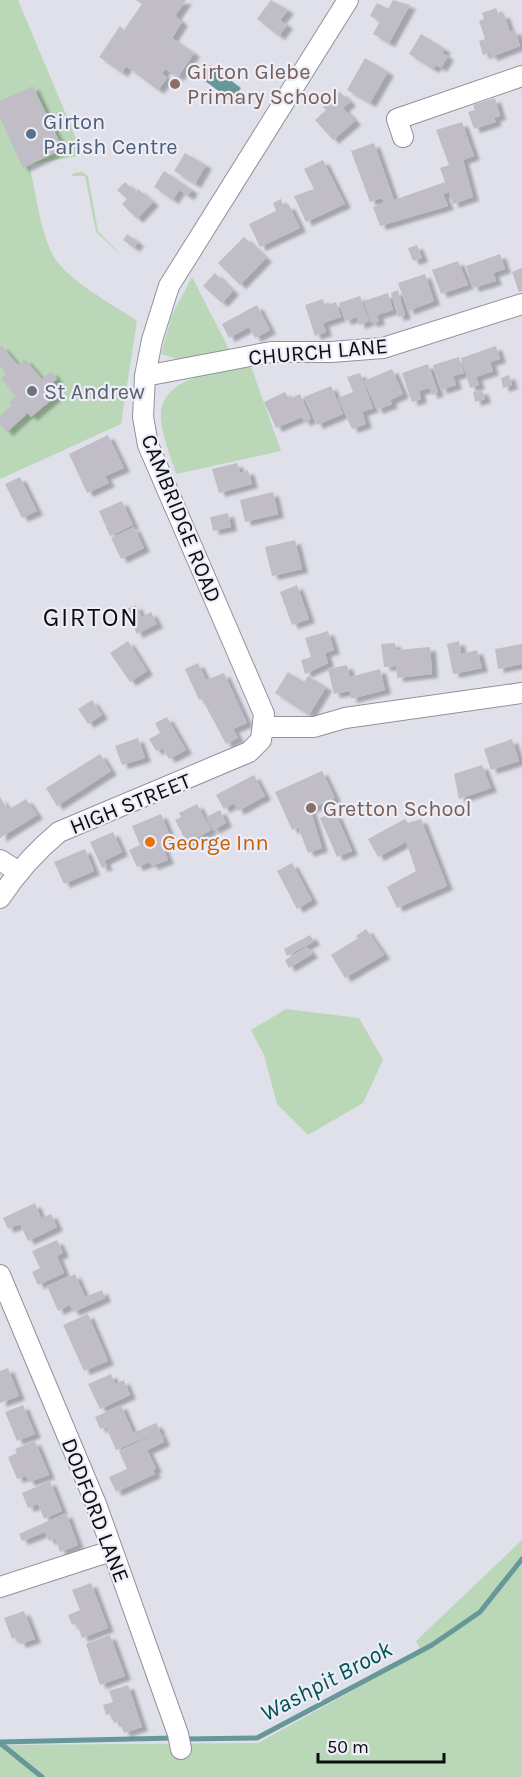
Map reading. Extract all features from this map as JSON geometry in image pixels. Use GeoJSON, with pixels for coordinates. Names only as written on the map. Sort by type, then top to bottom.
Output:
{"type":"FeatureCollection","features":[{"type":"Feature","properties":{"kind":"street","name":"CAMBRIDGE ROAD"},"geometry":{"type":"LineString","coordinates":[[264,727],[264,714],[148,445],[143,417],[145,376],[152,340],[169,286],[348,0]]}},
{"type":"Feature","properties":{"kind":"street"},"geometry":{"type":"LineString","coordinates":[[403,137],[397,119],[522,76]]}},
{"type":"Feature","properties":{"kind":"street","name":"CHURCH LANE"},"geometry":{"type":"LineString","coordinates":[[145,376],[271,352],[331,352],[383,348],[522,304]]}},
{"type":"Feature","properties":{"kind":"street"},"geometry":{"type":"LineString","coordinates":[[264,727],[314,727],[345,718],[522,693]]}},
{"type":"Feature","properties":{"kind":"street","name":"HIGH STREET"},"geometry":{"type":"LineString","coordinates":[[0,898],[17,871],[59,832],[249,752],[261,740],[264,727]]}},
{"type":"Feature","properties":{"kind":"street"},"geometry":{"type":"LineString","coordinates":[[0,860],[17,871]]}},
{"type":"Feature","properties":{"kind":"street","name":"DODFORD LANE"},"geometry":{"type":"LineString","coordinates":[[0,1275],[96,1504],[179,1742]]}},
{"type":"Feature","properties":{"kind":"street"},"geometry":{"type":"LineString","coordinates":[[0,1587],[111,1551]]}},
{"type":"Feature","properties":{"kind":"shaded area"},"geometry":{"type":"Polygon","coordinates":[[[0,0],[18,0],[83,155],[29,165],[48,245],[68,274],[137,321],[121,424],[0,479],[0,0]]]}},
{"type":"Feature","properties":{"kind":"shaded area"},"geometry":{"type":"Polygon","coordinates":[[[210,65],[241,88],[232,101],[201,78],[210,65]]]}},
{"type":"Feature","properties":{"kind":"shaded area"},"geometry":{"type":"Polygon","coordinates":[[[82,172],[88,176],[98,231],[123,257],[96,232],[85,176],[71,176],[82,172]]]}},
{"type":"Feature","properties":{"kind":"shaded area"},"geometry":{"type":"Polygon","coordinates":[[[192,277],[229,349],[183,361],[161,354],[172,315],[192,277]]]}},
{"type":"Feature","properties":{"kind":"shaded area"},"geometry":{"type":"Polygon","coordinates":[[[243,364],[252,369],[281,451],[176,474],[161,419],[162,405],[168,394],[190,380],[243,364]]]}},
{"type":"Feature","properties":{"kind":"shaded area"},"geometry":{"type":"Polygon","coordinates":[[[286,1009],[359,1018],[383,1060],[363,1103],[308,1135],[277,1104],[264,1055],[251,1030],[286,1009]]]}},
{"type":"Feature","properties":{"kind":"shaded area"},"geometry":{"type":"Polygon","coordinates":[[[522,1540],[522,1777],[0,1777],[0,1745],[258,1743],[422,1652],[416,1641],[522,1540]]]}},
{"type":"Feature","properties":{"kind":"building"},"geometry":{"type":"Polygon","coordinates":[[[136,0],[186,0],[175,16],[182,22],[172,38],[194,53],[178,77],[165,69],[162,73],[167,78],[158,90],[126,66],[122,73],[99,57],[120,26],[124,30],[142,4],[136,0]]]}},
{"type":"Feature","properties":{"kind":"building"},"geometry":{"type":"Polygon","coordinates":[[[271,0],[288,10],[280,20],[287,25],[279,36],[257,19],[271,0]]]}},
{"type":"Feature","properties":{"kind":"building"},"geometry":{"type":"Polygon","coordinates":[[[393,0],[410,5],[389,43],[373,34],[380,21],[370,16],[377,3],[388,9],[393,0]]]}},
{"type":"Feature","properties":{"kind":"building"},"geometry":{"type":"Polygon","coordinates":[[[496,8],[499,15],[504,14],[510,32],[515,30],[520,46],[491,57],[490,52],[483,55],[479,41],[485,39],[479,21],[484,19],[482,13],[496,8]]]}},
{"type":"Feature","properties":{"kind":"building"},"geometry":{"type":"Polygon","coordinates":[[[421,34],[445,49],[442,53],[448,56],[441,68],[436,65],[433,69],[409,54],[421,34]]]}},
{"type":"Feature","properties":{"kind":"building"},"geometry":{"type":"Polygon","coordinates":[[[365,58],[388,72],[370,103],[347,90],[365,58]]]}},
{"type":"Feature","properties":{"kind":"building","name":"Girton Parish Centre"},"geometry":{"type":"Polygon","coordinates":[[[33,86],[63,149],[23,168],[0,118],[0,101],[33,86]]]}},
{"type":"Feature","properties":{"kind":"building"},"geometry":{"type":"Polygon","coordinates":[[[340,92],[350,102],[343,108],[355,121],[333,140],[315,120],[326,110],[323,107],[340,92]]]}},
{"type":"Feature","properties":{"kind":"building"},"geometry":{"type":"Polygon","coordinates":[[[495,98],[500,116],[494,118],[496,122],[474,129],[468,112],[475,110],[473,105],[495,98]]]}},
{"type":"Feature","properties":{"kind":"building"},"geometry":{"type":"Polygon","coordinates":[[[462,122],[474,156],[463,160],[473,197],[453,204],[449,192],[443,194],[448,206],[380,226],[373,207],[384,203],[383,200],[382,198],[370,202],[351,151],[374,143],[394,200],[445,182],[440,168],[449,165],[436,130],[462,122]]]}},
{"type":"Feature","properties":{"kind":"building"},"geometry":{"type":"Polygon","coordinates":[[[185,153],[206,165],[195,184],[174,171],[185,153]]]}},
{"type":"Feature","properties":{"kind":"building"},"geometry":{"type":"Polygon","coordinates":[[[323,160],[345,204],[306,222],[294,196],[314,189],[304,169],[323,160]]]}},
{"type":"Feature","properties":{"kind":"building"},"geometry":{"type":"Polygon","coordinates":[[[164,171],[192,190],[188,196],[179,190],[173,200],[154,187],[164,171]]]}},
{"type":"Feature","properties":{"kind":"building"},"geometry":{"type":"Polygon","coordinates":[[[125,182],[136,192],[138,189],[153,202],[137,219],[122,204],[127,199],[117,190],[125,182]]]}},
{"type":"Feature","properties":{"kind":"building"},"geometry":{"type":"Polygon","coordinates":[[[281,199],[284,207],[289,205],[300,228],[260,247],[249,224],[276,211],[273,203],[281,199]]]}},
{"type":"Feature","properties":{"kind":"building"},"geometry":{"type":"Polygon","coordinates":[[[127,234],[138,242],[134,248],[123,240],[127,234]]]}},
{"type":"Feature","properties":{"kind":"building"},"geometry":{"type":"Polygon","coordinates":[[[244,237],[266,258],[240,285],[218,263],[244,237]]]}},
{"type":"Feature","properties":{"kind":"building"},"geometry":{"type":"Polygon","coordinates":[[[417,245],[422,258],[413,261],[408,248],[417,245]]]}},
{"type":"Feature","properties":{"kind":"building"},"geometry":{"type":"Polygon","coordinates":[[[500,254],[505,269],[493,273],[496,281],[473,288],[466,266],[500,254]]]}},
{"type":"Feature","properties":{"kind":"building"},"geometry":{"type":"Polygon","coordinates":[[[458,261],[468,285],[441,294],[432,270],[458,261]]]}},
{"type":"Feature","properties":{"kind":"building"},"geometry":{"type":"Polygon","coordinates":[[[522,268],[522,291],[519,292],[512,272],[522,268]]]}},
{"type":"Feature","properties":{"kind":"building"},"geometry":{"type":"Polygon","coordinates":[[[215,273],[233,291],[222,303],[203,286],[215,273]]]}},
{"type":"Feature","properties":{"kind":"building"},"geometry":{"type":"Polygon","coordinates":[[[425,274],[434,301],[408,311],[398,283],[425,274]]]}},
{"type":"Feature","properties":{"kind":"building"},"geometry":{"type":"Polygon","coordinates":[[[398,290],[405,315],[398,317],[391,293],[398,290]]]}},
{"type":"Feature","properties":{"kind":"building"},"geometry":{"type":"Polygon","coordinates":[[[388,293],[393,310],[377,315],[379,321],[371,323],[364,301],[388,293]]]}},
{"type":"Feature","properties":{"kind":"building"},"geometry":{"type":"Polygon","coordinates":[[[360,296],[369,321],[359,325],[357,317],[345,321],[339,303],[360,296]]]}},
{"type":"Feature","properties":{"kind":"building"},"geometry":{"type":"Polygon","coordinates":[[[323,299],[325,306],[336,302],[341,317],[323,323],[326,332],[315,336],[305,305],[323,299]]]}},
{"type":"Feature","properties":{"kind":"building"},"geometry":{"type":"Polygon","coordinates":[[[257,305],[270,330],[255,338],[249,327],[229,338],[222,324],[257,305]]]}},
{"type":"Feature","properties":{"kind":"building","name":"St Andrew"},"geometry":{"type":"Polygon","coordinates":[[[2,346],[18,365],[25,359],[42,379],[51,371],[57,379],[48,386],[56,396],[31,417],[28,413],[7,432],[0,424],[0,416],[12,405],[9,402],[16,397],[1,378],[6,374],[0,366],[0,347],[2,346]]]}},
{"type":"Feature","properties":{"kind":"building"},"geometry":{"type":"Polygon","coordinates":[[[496,346],[500,359],[490,362],[493,371],[476,377],[479,385],[470,388],[461,358],[496,346]]]}},
{"type":"Feature","properties":{"kind":"building"},"geometry":{"type":"Polygon","coordinates":[[[459,357],[464,373],[453,376],[456,385],[441,390],[433,365],[459,357]]]}},
{"type":"Feature","properties":{"kind":"building"},"geometry":{"type":"Polygon","coordinates":[[[428,364],[438,392],[432,395],[429,388],[419,391],[421,399],[412,402],[402,373],[428,364]]]}},
{"type":"Feature","properties":{"kind":"building"},"geometry":{"type":"Polygon","coordinates":[[[392,369],[403,394],[390,400],[392,404],[377,410],[364,381],[392,369]]]}},
{"type":"Feature","properties":{"kind":"building"},"geometry":{"type":"Polygon","coordinates":[[[360,373],[373,408],[362,412],[366,424],[352,429],[338,398],[353,392],[347,377],[360,373]]]}},
{"type":"Feature","properties":{"kind":"building"},"geometry":{"type":"Polygon","coordinates":[[[509,375],[512,385],[503,388],[501,378],[509,375]]]}},
{"type":"Feature","properties":{"kind":"building"},"geometry":{"type":"Polygon","coordinates":[[[331,386],[343,414],[317,425],[304,397],[331,386]]]}},
{"type":"Feature","properties":{"kind":"building"},"geometry":{"type":"Polygon","coordinates":[[[482,390],[485,399],[475,402],[473,392],[482,390]]]}},
{"type":"Feature","properties":{"kind":"building"},"geometry":{"type":"Polygon","coordinates":[[[285,392],[289,399],[300,394],[311,419],[304,422],[302,417],[276,428],[264,402],[285,392]]]}},
{"type":"Feature","properties":{"kind":"building"},"geometry":{"type":"Polygon","coordinates":[[[108,435],[124,468],[105,476],[109,483],[87,493],[69,454],[108,435]]]}},
{"type":"Feature","properties":{"kind":"building"},"geometry":{"type":"Polygon","coordinates":[[[237,463],[240,473],[248,470],[252,484],[219,493],[212,469],[237,463]]]}},
{"type":"Feature","properties":{"kind":"building"},"geometry":{"type":"Polygon","coordinates":[[[20,477],[37,511],[22,518],[5,484],[20,477]]]}},
{"type":"Feature","properties":{"kind":"building"},"geometry":{"type":"Polygon","coordinates":[[[273,492],[278,514],[245,522],[240,500],[273,492]]]}},
{"type":"Feature","properties":{"kind":"building"},"geometry":{"type":"Polygon","coordinates":[[[122,501],[133,525],[110,536],[99,511],[122,501]]]}},
{"type":"Feature","properties":{"kind":"building"},"geometry":{"type":"Polygon","coordinates":[[[228,513],[231,527],[213,531],[210,517],[228,513]]]}},
{"type":"Feature","properties":{"kind":"building"},"geometry":{"type":"Polygon","coordinates":[[[134,527],[144,548],[121,559],[111,538],[134,527]]]}},
{"type":"Feature","properties":{"kind":"building"},"geometry":{"type":"Polygon","coordinates":[[[295,540],[302,569],[272,576],[265,547],[295,540]]]}},
{"type":"Feature","properties":{"kind":"building"},"geometry":{"type":"Polygon","coordinates":[[[297,585],[309,619],[292,625],[280,592],[297,585]]]}},
{"type":"Feature","properties":{"kind":"building"},"geometry":{"type":"Polygon","coordinates":[[[136,605],[142,617],[151,612],[157,624],[137,634],[125,610],[136,605]]]}},
{"type":"Feature","properties":{"kind":"building"},"geometry":{"type":"Polygon","coordinates":[[[328,631],[334,650],[325,653],[328,663],[305,674],[301,660],[311,657],[305,638],[328,631]]]}},
{"type":"Feature","properties":{"kind":"building"},"geometry":{"type":"Polygon","coordinates":[[[128,641],[147,671],[130,682],[110,653],[128,641]]]}},
{"type":"Feature","properties":{"kind":"building"},"geometry":{"type":"Polygon","coordinates":[[[459,641],[461,654],[477,650],[482,668],[453,674],[447,644],[459,641]]]}},
{"type":"Feature","properties":{"kind":"building"},"geometry":{"type":"Polygon","coordinates":[[[395,643],[396,650],[430,647],[432,674],[397,678],[396,666],[384,667],[381,644],[395,643]]]}},
{"type":"Feature","properties":{"kind":"building"},"geometry":{"type":"Polygon","coordinates":[[[522,644],[522,664],[498,669],[495,649],[522,644]]]}},
{"type":"Feature","properties":{"kind":"building"},"geometry":{"type":"Polygon","coordinates":[[[198,663],[206,680],[224,673],[247,723],[233,729],[238,738],[226,744],[202,699],[199,700],[185,669],[198,663]]]}},
{"type":"Feature","properties":{"kind":"building"},"geometry":{"type":"Polygon","coordinates":[[[347,665],[350,677],[380,669],[385,690],[351,699],[350,691],[334,694],[328,669],[347,665]]]}},
{"type":"Feature","properties":{"kind":"building"},"geometry":{"type":"Polygon","coordinates":[[[288,672],[304,682],[308,676],[326,687],[309,715],[275,693],[288,672]]]}},
{"type":"Feature","properties":{"kind":"building"},"geometry":{"type":"Polygon","coordinates":[[[92,700],[102,715],[88,724],[78,709],[92,700]]]}},
{"type":"Feature","properties":{"kind":"building"},"geometry":{"type":"Polygon","coordinates":[[[167,717],[186,750],[169,759],[162,748],[156,751],[149,739],[160,733],[155,723],[167,717]]]}},
{"type":"Feature","properties":{"kind":"building"},"geometry":{"type":"Polygon","coordinates":[[[138,738],[145,758],[122,765],[115,746],[138,738]]]}},
{"type":"Feature","properties":{"kind":"building"},"geometry":{"type":"Polygon","coordinates":[[[512,739],[519,761],[491,770],[484,749],[512,739]]]}},
{"type":"Feature","properties":{"kind":"building"},"geometry":{"type":"Polygon","coordinates":[[[100,754],[111,771],[57,806],[46,788],[100,754]]]}},
{"type":"Feature","properties":{"kind":"building"},"geometry":{"type":"Polygon","coordinates":[[[482,765],[491,788],[459,799],[454,774],[482,765]]]}},
{"type":"Feature","properties":{"kind":"building"},"geometry":{"type":"Polygon","coordinates":[[[322,771],[335,798],[310,809],[322,848],[308,853],[298,827],[292,830],[275,792],[322,771]]]}},
{"type":"Feature","properties":{"kind":"building"},"geometry":{"type":"Polygon","coordinates":[[[254,775],[265,796],[238,811],[234,803],[224,809],[216,795],[254,775]]]}},
{"type":"Feature","properties":{"kind":"building"},"geometry":{"type":"Polygon","coordinates":[[[0,797],[8,810],[26,799],[37,815],[0,838],[0,797]]]}},
{"type":"Feature","properties":{"kind":"building"},"geometry":{"type":"Polygon","coordinates":[[[197,804],[211,830],[187,843],[175,820],[181,817],[179,813],[197,804]]]}},
{"type":"Feature","properties":{"kind":"building"},"geometry":{"type":"Polygon","coordinates":[[[220,810],[226,823],[213,830],[206,817],[220,810]]]}},
{"type":"Feature","properties":{"kind":"building"},"geometry":{"type":"Polygon","coordinates":[[[335,812],[352,851],[337,857],[320,818],[335,812]]]}},
{"type":"Feature","properties":{"kind":"building","name":"George Inn"},"geometry":{"type":"Polygon","coordinates":[[[161,814],[170,836],[160,840],[168,860],[152,866],[150,862],[137,867],[129,850],[140,845],[132,826],[161,814]]]}},
{"type":"Feature","properties":{"kind":"building"},"geometry":{"type":"Polygon","coordinates":[[[405,819],[408,823],[421,819],[447,886],[397,908],[387,887],[416,871],[406,842],[378,857],[368,839],[405,819]]]}},
{"type":"Feature","properties":{"kind":"building"},"geometry":{"type":"Polygon","coordinates":[[[113,832],[122,852],[104,861],[107,866],[102,868],[90,842],[113,832]]]}},
{"type":"Feature","properties":{"kind":"building"},"geometry":{"type":"Polygon","coordinates":[[[85,849],[94,871],[64,884],[54,862],[85,849]]]}},
{"type":"Feature","properties":{"kind":"building"},"geometry":{"type":"Polygon","coordinates":[[[292,863],[312,900],[297,909],[277,871],[292,863]]]}},
{"type":"Feature","properties":{"kind":"building"},"geometry":{"type":"Polygon","coordinates":[[[366,929],[384,955],[345,978],[331,955],[358,938],[356,936],[366,929]]]}},
{"type":"Feature","properties":{"kind":"building"},"geometry":{"type":"Polygon","coordinates":[[[310,935],[314,941],[287,956],[284,949],[310,935]]]}},
{"type":"Feature","properties":{"kind":"building"},"geometry":{"type":"Polygon","coordinates":[[[307,947],[312,954],[289,968],[285,960],[307,947]]]}},
{"type":"Feature","properties":{"kind":"building"},"geometry":{"type":"Polygon","coordinates":[[[35,1203],[41,1218],[51,1214],[57,1227],[28,1241],[20,1224],[8,1229],[3,1218],[35,1203]]]}},
{"type":"Feature","properties":{"kind":"building"},"geometry":{"type":"Polygon","coordinates":[[[57,1240],[63,1253],[57,1256],[64,1273],[38,1285],[32,1272],[40,1268],[32,1251],[57,1240]]]}},
{"type":"Feature","properties":{"kind":"building"},"geometry":{"type":"Polygon","coordinates":[[[75,1274],[85,1297],[102,1290],[105,1298],[73,1312],[70,1305],[58,1311],[47,1286],[75,1274]]]}},
{"type":"Feature","properties":{"kind":"building"},"geometry":{"type":"Polygon","coordinates":[[[88,1314],[108,1361],[84,1371],[63,1325],[88,1314]]]}},
{"type":"Feature","properties":{"kind":"building"},"geometry":{"type":"Polygon","coordinates":[[[8,1368],[19,1396],[0,1403],[0,1371],[8,1368]]]}},
{"type":"Feature","properties":{"kind":"building"},"geometry":{"type":"Polygon","coordinates":[[[111,1374],[115,1384],[124,1380],[130,1395],[100,1409],[88,1384],[111,1374]]]}},
{"type":"Feature","properties":{"kind":"building"},"geometry":{"type":"Polygon","coordinates":[[[23,1405],[35,1434],[17,1441],[5,1412],[23,1405]]]}},
{"type":"Feature","properties":{"kind":"building"},"geometry":{"type":"Polygon","coordinates":[[[121,1405],[133,1433],[156,1423],[160,1431],[116,1450],[106,1427],[100,1429],[95,1417],[121,1405]]]}},
{"type":"Feature","properties":{"kind":"building"},"geometry":{"type":"Polygon","coordinates":[[[160,1432],[164,1442],[147,1450],[156,1468],[153,1470],[155,1474],[116,1492],[109,1477],[127,1469],[119,1451],[160,1432]]]}},
{"type":"Feature","properties":{"kind":"building"},"geometry":{"type":"Polygon","coordinates":[[[35,1441],[49,1475],[29,1482],[26,1476],[17,1479],[8,1457],[17,1453],[15,1449],[35,1441]]]}},
{"type":"Feature","properties":{"kind":"building"},"geometry":{"type":"Polygon","coordinates":[[[50,1481],[62,1511],[44,1519],[38,1504],[28,1508],[22,1493],[50,1481]]]}},
{"type":"Feature","properties":{"kind":"building"},"geometry":{"type":"Polygon","coordinates":[[[66,1513],[78,1545],[60,1552],[55,1538],[49,1541],[45,1532],[22,1541],[19,1534],[66,1513]]]}},
{"type":"Feature","properties":{"kind":"building"},"geometry":{"type":"Polygon","coordinates":[[[91,1583],[108,1628],[82,1638],[77,1623],[72,1625],[68,1615],[80,1610],[72,1590],[91,1583]]]}},
{"type":"Feature","properties":{"kind":"building"},"geometry":{"type":"Polygon","coordinates":[[[24,1611],[35,1639],[20,1644],[17,1637],[12,1639],[4,1618],[24,1611]]]}},
{"type":"Feature","properties":{"kind":"building"},"geometry":{"type":"Polygon","coordinates":[[[110,1635],[125,1676],[100,1685],[86,1644],[110,1635]]]}},
{"type":"Feature","properties":{"kind":"building"},"geometry":{"type":"Polygon","coordinates":[[[128,1685],[142,1727],[124,1733],[120,1721],[114,1723],[110,1714],[106,1715],[103,1705],[113,1702],[109,1691],[128,1685]]]}},
{"type":"Feature","properties":{"kind":"waterway","name":"Washpit Brook"},"geometry":{"type":"LineString","coordinates":[[185,1739],[257,1738],[432,1645],[480,1612],[522,1559]]}},
{"type":"Feature","properties":{"kind":"waterway","name":"Washpit Brook"},"geometry":{"type":"LineString","coordinates":[[0,1742],[175,1738]]}},
{"type":"Feature","properties":{"kind":"waterway"},"geometry":{"type":"LineString","coordinates":[[0,1743],[42,1777]]}},
{"type":"Feature","properties":{"kind":"place","name":"Girton Glebe Primary School"},"geometry":{"type":"Point","coordinates":[175,84]}},
{"type":"Feature","properties":{"kind":"place","name":"Girton Parish Centre"},"geometry":{"type":"Point","coordinates":[31,134]}},
{"type":"Feature","properties":{"kind":"place","name":"St Andrew"},"geometry":{"type":"Point","coordinates":[32,391]}},
{"type":"Feature","properties":{"kind":"place","name":"Gretton School"},"geometry":{"type":"Point","coordinates":[311,808]}},
{"type":"Feature","properties":{"kind":"place","name":"George Inn"},"geometry":{"type":"Point","coordinates":[150,842]}},
{"type":"Feature","properties":{"kind":"district","name":"GIRTON"},"geometry":{"type":"Point","coordinates":[91,617]}}]}
